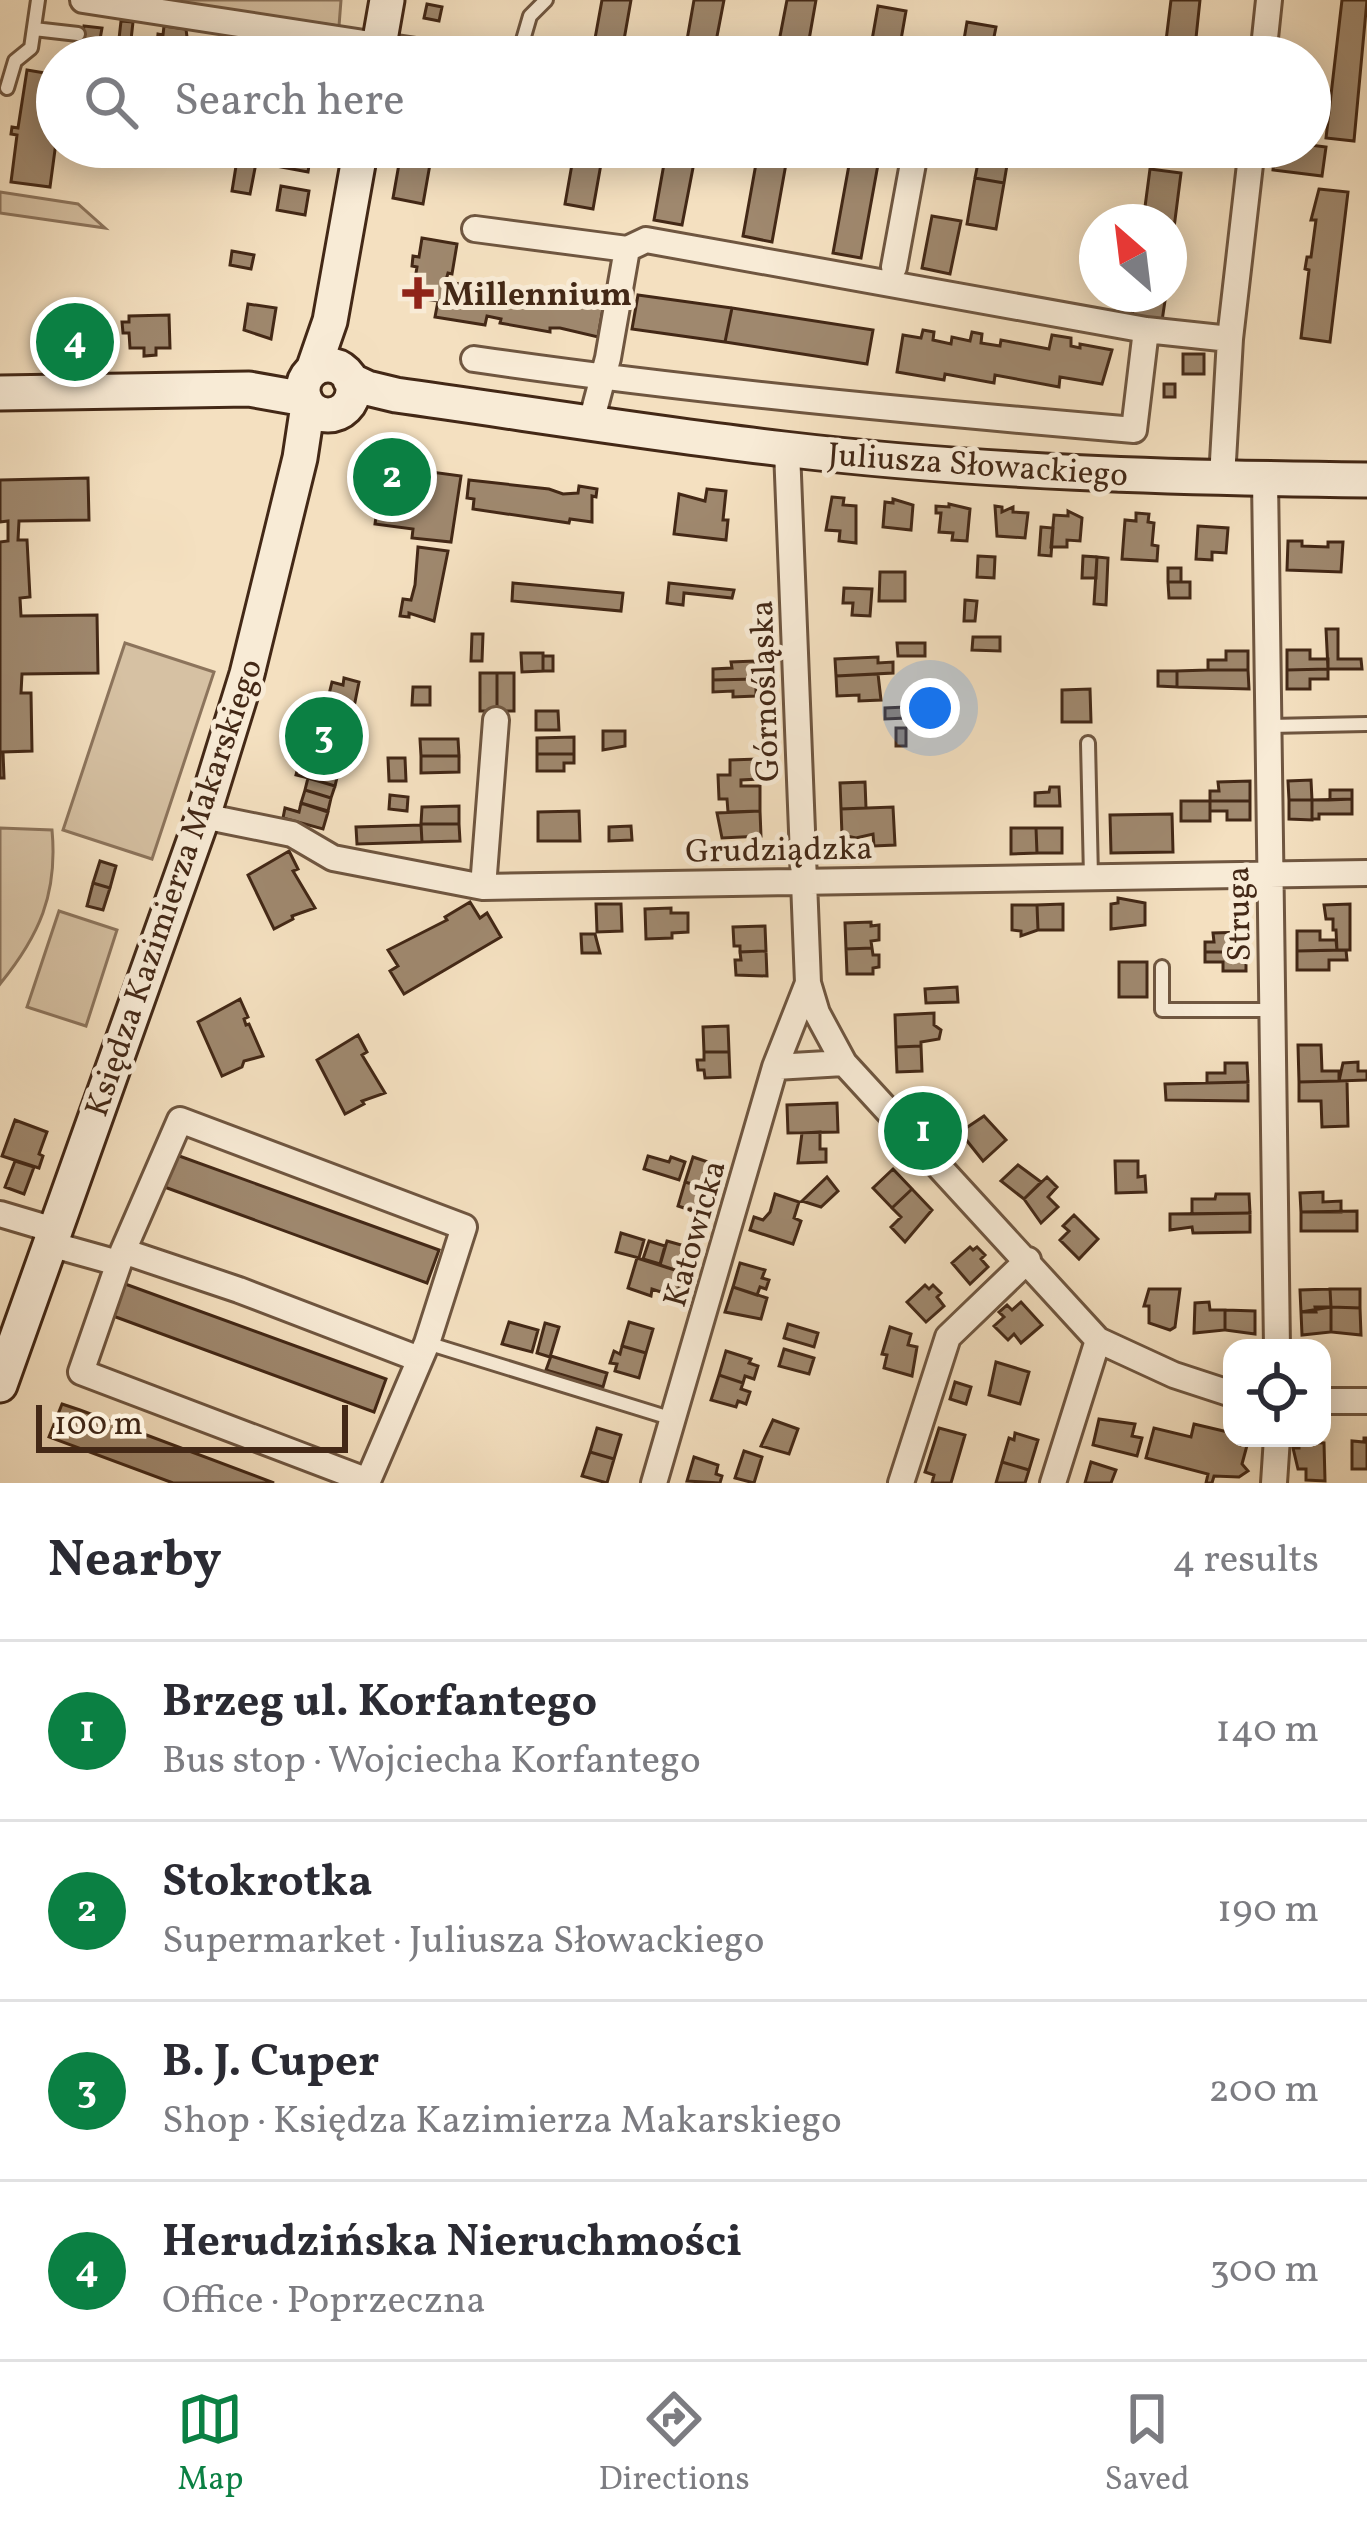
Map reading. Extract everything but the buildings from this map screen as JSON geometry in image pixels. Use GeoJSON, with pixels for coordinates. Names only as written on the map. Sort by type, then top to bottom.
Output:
{"type":"FeatureCollection","features":[{"type":"Feature","properties":{"kind":"street"},"geometry":{"type":"LineString","coordinates":[[83,0],[295,36]]}},
{"type":"Feature","properties":{"kind":"street"},"geometry":{"type":"LineString","coordinates":[[381,36],[387,0]]}},
{"type":"Feature","properties":{"kind":"street"},"geometry":{"type":"LineString","coordinates":[[1265,36],[1269,0]]}},
{"type":"Feature","properties":{"kind":"street","name":"Księdza Kazimierza Makarskiego"},"geometry":{"type":"LineString","coordinates":[[0,1385],[203,816],[248,674],[300,458],[325,390],[330,322],[357,168]]}},
{"type":"Feature","properties":{"kind":"street"},"geometry":{"type":"LineString","coordinates":[[895,267],[912,168]]}},
{"type":"Feature","properties":{"kind":"street"},"geometry":{"type":"LineString","coordinates":[[1222,478],[1230,339],[1250,168]]}},
{"type":"Feature","properties":{"kind":"street"},"geometry":{"type":"LineString","coordinates":[[475,229],[627,249],[646,240],[1146,330],[1230,339]]}},
{"type":"Feature","properties":{"kind":"street"},"geometry":{"type":"LineString","coordinates":[[591,422],[627,249]]}},
{"type":"Feature","properties":{"kind":"street"},"geometry":{"type":"LineString","coordinates":[[474,359],[874,408],[1134,430],[1146,330]]}},
{"type":"Feature","properties":{"kind":"street","name":"Juliusza Słowackiego"},"geometry":{"type":"LineString","coordinates":[[0,393],[325,390],[395,395],[787,450],[1222,478],[1367,480]]}},
{"type":"Feature","properties":{"kind":"street","name":"Górnośląska"},"geometry":{"type":"LineString","coordinates":[[775,1067],[808,983],[787,450]]}},
{"type":"Feature","properties":{"kind":"street","name":"Struga"},"geometry":{"type":"LineString","coordinates":[[1265,479],[1277,1339]]}},
{"type":"Feature","properties":{"kind":"street"},"geometry":{"type":"LineString","coordinates":[[483,887],[496,720]]}},
{"type":"Feature","properties":{"kind":"street","name":"Grudziądzka"},"geometry":{"type":"LineString","coordinates":[[203,816],[292,834],[334,858],[483,887],[1367,873]]}},
{"type":"Feature","properties":{"kind":"street"},"geometry":{"type":"LineString","coordinates":[[808,983],[817,1013],[844,1063],[1098,1340],[1174,1376],[1223,1391]]}},
{"type":"Feature","properties":{"kind":"street"},"geometry":{"type":"LineString","coordinates":[[775,1067],[844,1063]]}},
{"type":"Feature","properties":{"kind":"street","name":"Katowicka"},"geometry":{"type":"LineString","coordinates":[[654,1483],[775,1067]]}},
{"type":"Feature","properties":{"kind":"street"},"geometry":{"type":"LineString","coordinates":[[180,1120],[464,1228],[423,1351],[368,1482],[82,1372],[121,1257],[180,1120]]}},
{"type":"Feature","properties":{"kind":"street"},"geometry":{"type":"LineString","coordinates":[[0,1214],[52,1237],[239,1290],[423,1351]]}},
{"type":"Feature","properties":{"kind":"street"},"geometry":{"type":"LineString","coordinates":[[901,1483],[948,1337],[1028,1260]]}},
{"type":"Feature","properties":{"kind":"street"},"geometry":{"type":"LineString","coordinates":[[1053,1483],[1098,1340]]}},
{"type":"Feature","properties":{"kind":"street"},"geometry":{"type":"LineString","coordinates":[[1331,1401],[1367,1401]]}},
{"type":"Feature","properties":{"kind":"street"},"geometry":{"type":"LineString","coordinates":[[1274,1483],[1276,1447]]}},
{"type":"Feature","properties":{"kind":"lane"},"geometry":{"type":"LineString","coordinates":[[7,88],[15,61],[31,48],[38,0]]}},
{"type":"Feature","properties":{"kind":"lane"},"geometry":{"type":"LineString","coordinates":[[524,36],[530,16],[546,0]]}},
{"type":"Feature","properties":{"kind":"lane"},"geometry":{"type":"LineString","coordinates":[[34,29],[78,34]]}},
{"type":"Feature","properties":{"kind":"lane"},"geometry":{"type":"LineString","coordinates":[[1267,726],[1367,724]]}},
{"type":"Feature","properties":{"kind":"lane"},"geometry":{"type":"LineString","coordinates":[[1088,743],[1091,877]]}},
{"type":"Feature","properties":{"kind":"lane"},"geometry":{"type":"LineString","coordinates":[[1162,967],[1162,1010],[1270,1010]]}},
{"type":"Feature","properties":{"kind":"lane"},"geometry":{"type":"LineString","coordinates":[[423,1351],[674,1419]]}},
{"type":"Feature","properties":{"kind":"shaded area"},"geometry":{"type":"Polygon","coordinates":[[[152,0],[341,0],[339,26],[152,0]]]}},
{"type":"Feature","properties":{"kind":"shaded area"},"geometry":{"type":"Polygon","coordinates":[[[0,192],[78,204],[105,228],[0,213],[0,192]]]}},
{"type":"Feature","properties":{"kind":"shaded area"},"geometry":{"type":"Polygon","coordinates":[[[125,643],[214,672],[152,859],[63,830],[125,643]]]}},
{"type":"Feature","properties":{"kind":"shaded area"},"geometry":{"type":"Polygon","coordinates":[[[0,828],[52,830],[53,853],[43,913],[0,984],[0,828]]]}},
{"type":"Feature","properties":{"kind":"shaded area"},"geometry":{"type":"Polygon","coordinates":[[[59,911],[117,930],[86,1026],[27,1007],[59,911]]]}},
{"type":"Feature","properties":{"kind":"place","name":"Millennium"},"geometry":{"type":"Point","coordinates":[418,293]}},
{"type":"Feature","properties":{"kind":"place","name":"Herudzińska Nieruchmości"},"geometry":{"type":"Point","coordinates":[75,342]}},
{"type":"Feature","properties":{"kind":"place","name":"Stokrotka"},"geometry":{"type":"Point","coordinates":[392,477]}},
{"type":"Feature","properties":{"kind":"place","name":"B. J. Cuper"},"geometry":{"type":"Point","coordinates":[324,736]}},
{"type":"Feature","properties":{"kind":"place","name":"Brzeg ul. Korfantego"},"geometry":{"type":"Point","coordinates":[923,1131]}}]}
